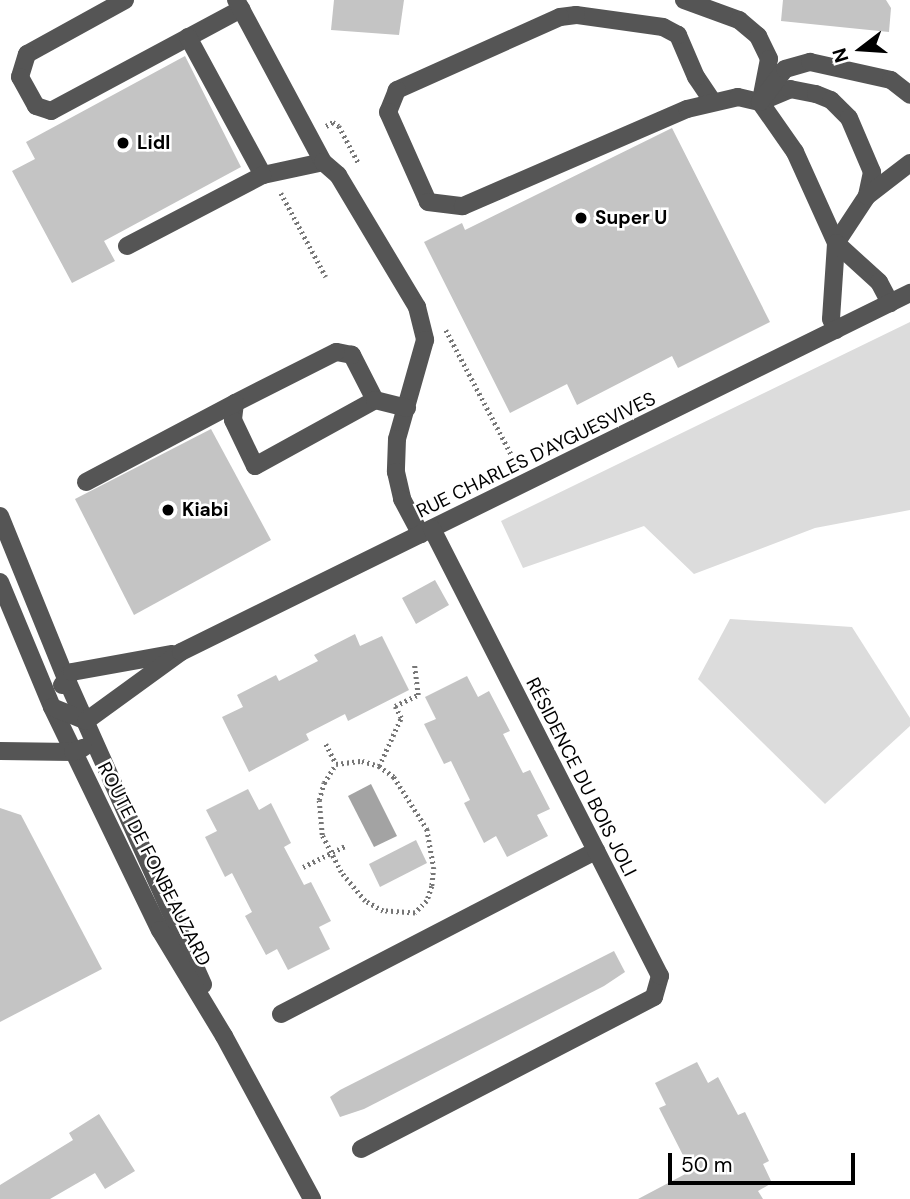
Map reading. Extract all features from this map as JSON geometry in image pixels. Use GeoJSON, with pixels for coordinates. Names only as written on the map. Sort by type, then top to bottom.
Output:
{"type":"FeatureCollection","features":[{"type":"Feature","properties":{"kind":"street"},"geometry":{"type":"LineString","coordinates":[[125,0],[27,54],[20,77],[36,106],[51,111],[188,37],[238,4]]}},
{"type":"Feature","properties":{"kind":"street"},"geometry":{"type":"LineString","coordinates":[[684,0],[739,20],[758,36],[769,59],[760,103]]}},
{"type":"Feature","properties":{"kind":"street","name":"RÉSIDENCE DU BOIS JOLI"},"geometry":{"type":"LineString","coordinates":[[238,4],[323,162],[338,175],[417,307],[425,340],[397,439],[396,472],[402,499],[426,531],[466,598],[660,976],[654,997],[361,1149]]}},
{"type":"Feature","properties":{"kind":"street"},"geometry":{"type":"LineString","coordinates":[[713,102],[696,77],[678,35],[663,27],[576,15],[560,17],[397,89],[388,112],[428,202],[463,206],[687,109],[738,97],[760,103],[794,152],[836,243],[879,282],[890,303]]}},
{"type":"Feature","properties":{"kind":"street"},"geometry":{"type":"LineString","coordinates":[[188,37],[263,175]]}},
{"type":"Feature","properties":{"kind":"street"},"geometry":{"type":"LineString","coordinates":[[760,103],[785,69],[810,62],[891,80],[910,95]]}},
{"type":"Feature","properties":{"kind":"street"},"geometry":{"type":"LineString","coordinates":[[760,103],[790,89],[831,100],[849,118],[872,172],[867,196]]}},
{"type":"Feature","properties":{"kind":"street"},"geometry":{"type":"LineString","coordinates":[[127,246],[263,175],[323,162]]}},
{"type":"Feature","properties":{"kind":"street"},"geometry":{"type":"LineString","coordinates":[[836,330],[831,319],[836,243],[867,196],[910,163]]}},
{"type":"Feature","properties":{"kind":"street","name":"RUE CHARLES D'AYGUESVIVES"},"geometry":{"type":"LineString","coordinates":[[86,722],[181,652],[910,293]]}},
{"type":"Feature","properties":{"kind":"street"},"geometry":{"type":"LineString","coordinates":[[86,482],[336,352],[352,355],[375,400]]}},
{"type":"Feature","properties":{"kind":"street"},"geometry":{"type":"LineString","coordinates":[[235,403],[233,419],[255,466],[375,400],[407,408]]}},
{"type":"Feature","properties":{"kind":"street","name":"ROUTE DE FONBEAUZARD"},"geometry":{"type":"LineString","coordinates":[[0,516],[65,676],[224,1036]]}},
{"type":"Feature","properties":{"kind":"street","name":"ROUTE DE FONBEAUZARD"},"geometry":{"type":"LineString","coordinates":[[0,583],[52,707],[160,930],[224,1036],[313,1199]]}},
{"type":"Feature","properties":{"kind":"street","name":"RUE CHARLES D'AYGUESVIVES"},"geometry":{"type":"LineString","coordinates":[[65,676],[181,652]]}},
{"type":"Feature","properties":{"kind":"street"},"geometry":{"type":"LineString","coordinates":[[65,676],[52,707],[86,722]]}},
{"type":"Feature","properties":{"kind":"street"},"geometry":{"type":"LineString","coordinates":[[0,751],[73,752],[96,742]]}},
{"type":"Feature","properties":{"kind":"street"},"geometry":{"type":"LineString","coordinates":[[281,1014],[596,851]]}},
{"type":"Feature","properties":{"kind":"path"},"geometry":{"type":"LineString","coordinates":[[380,766],[401,718],[396,706],[418,695],[414,664]]}},
{"type":"Feature","properties":{"kind":"path"},"geometry":{"type":"LineString","coordinates":[[326,744],[336,764]]}},
{"type":"Feature","properties":{"kind":"path"},"geometry":{"type":"LineString","coordinates":[[362,761],[380,766],[409,794],[427,829],[434,867],[427,901],[415,913],[383,911],[352,887],[330,853],[322,835],[319,800],[336,764],[362,761]]}},
{"type":"Feature","properties":{"kind":"path"},"geometry":{"type":"LineString","coordinates":[[303,867],[345,846]]}},
{"type":"Feature","properties":{"kind":"shaded area"},"geometry":{"type":"Polygon","coordinates":[[[910,322],[910,510],[815,528],[694,574],[644,526],[523,568],[501,521],[910,322]]]}},
{"type":"Feature","properties":{"kind":"shaded area"},"geometry":{"type":"Polygon","coordinates":[[[730,619],[852,627],[910,718],[910,726],[825,804],[698,679],[730,619]]]}},
{"type":"Feature","properties":{"kind":"shaded area"},"geometry":{"type":"Polygon","coordinates":[[[371,784],[397,836],[374,847],[348,796],[371,784]]]}},
{"type":"Feature","properties":{"kind":"building"},"geometry":{"type":"Polygon","coordinates":[[[334,0],[404,0],[399,35],[331,30],[334,0]]]}},
{"type":"Feature","properties":{"kind":"building"},"geometry":{"type":"Polygon","coordinates":[[[783,0],[886,0],[891,8],[889,32],[781,21],[783,0]]]}},
{"type":"Feature","properties":{"kind":"building"},"geometry":{"type":"Polygon","coordinates":[[[185,56],[241,167],[104,241],[115,261],[72,283],[12,171],[35,159],[26,142],[185,56]]]}},
{"type":"Feature","properties":{"kind":"building"},"geometry":{"type":"Polygon","coordinates":[[[672,128],[770,322],[678,368],[672,356],[577,405],[567,384],[510,413],[424,242],[462,223],[465,230],[672,128]]]}},
{"type":"Feature","properties":{"kind":"building"},"geometry":{"type":"Polygon","coordinates":[[[211,429],[271,540],[134,615],[75,499],[211,429]]]}},
{"type":"Feature","properties":{"kind":"building"},"geometry":{"type":"Polygon","coordinates":[[[435,580],[449,605],[416,624],[402,598],[435,580]]]}},
{"type":"Feature","properties":{"kind":"building"},"geometry":{"type":"Polygon","coordinates":[[[355,634],[360,646],[382,636],[409,690],[348,721],[345,714],[306,734],[309,740],[249,772],[222,717],[243,707],[237,695],[276,675],[279,681],[318,661],[314,655],[355,634]]]}},
{"type":"Feature","properties":{"kind":"building"},"geometry":{"type":"Polygon","coordinates":[[[467,676],[478,697],[489,691],[510,731],[503,734],[523,773],[530,770],[550,809],[537,815],[548,836],[507,857],[496,836],[484,843],[464,803],[470,800],[451,761],[444,764],[424,724],[436,719],[425,697],[467,676]]]}},
{"type":"Feature","properties":{"kind":"building"},"geometry":{"type":"Polygon","coordinates":[[[248,789],[259,810],[271,803],[291,843],[284,847],[304,885],[311,882],[331,921],[319,927],[330,949],[288,970],[277,949],[266,955],[245,916],[252,912],[232,873],[225,877],[205,837],[217,831],[206,810],[248,789]]]}},
{"type":"Feature","properties":{"kind":"building"},"geometry":{"type":"Polygon","coordinates":[[[0,808],[21,815],[102,969],[0,1022],[0,808]]]}},
{"type":"Feature","properties":{"kind":"building"},"geometry":{"type":"Polygon","coordinates":[[[416,840],[427,863],[380,887],[369,864],[416,840]]]}},
{"type":"Feature","properties":{"kind":"building"},"geometry":{"type":"Polygon","coordinates":[[[614,951],[625,972],[604,986],[364,1109],[340,1117],[330,1097],[340,1090],[614,951]]]}},
{"type":"Feature","properties":{"kind":"building"},"geometry":{"type":"Polygon","coordinates":[[[697,1062],[708,1083],[718,1077],[738,1115],[745,1112],[769,1161],[763,1164],[772,1183],[758,1191],[763,1199],[638,1199],[691,1171],[659,1108],[666,1105],[655,1083],[697,1062]]]}},
{"type":"Feature","properties":{"kind":"building"},"geometry":{"type":"Polygon","coordinates":[[[99,1114],[135,1171],[105,1189],[95,1173],[50,1199],[0,1199],[0,1185],[73,1140],[69,1133],[99,1114]]]}},
{"type":"Feature","properties":{"kind":"place","name":"Lidl"},"geometry":{"type":"Point","coordinates":[123,143]}},
{"type":"Feature","properties":{"kind":"place","name":"Super U"},"geometry":{"type":"Point","coordinates":[581,218]}},
{"type":"Feature","properties":{"kind":"place","name":"Kiabi"},"geometry":{"type":"Point","coordinates":[168,510]}}]}
